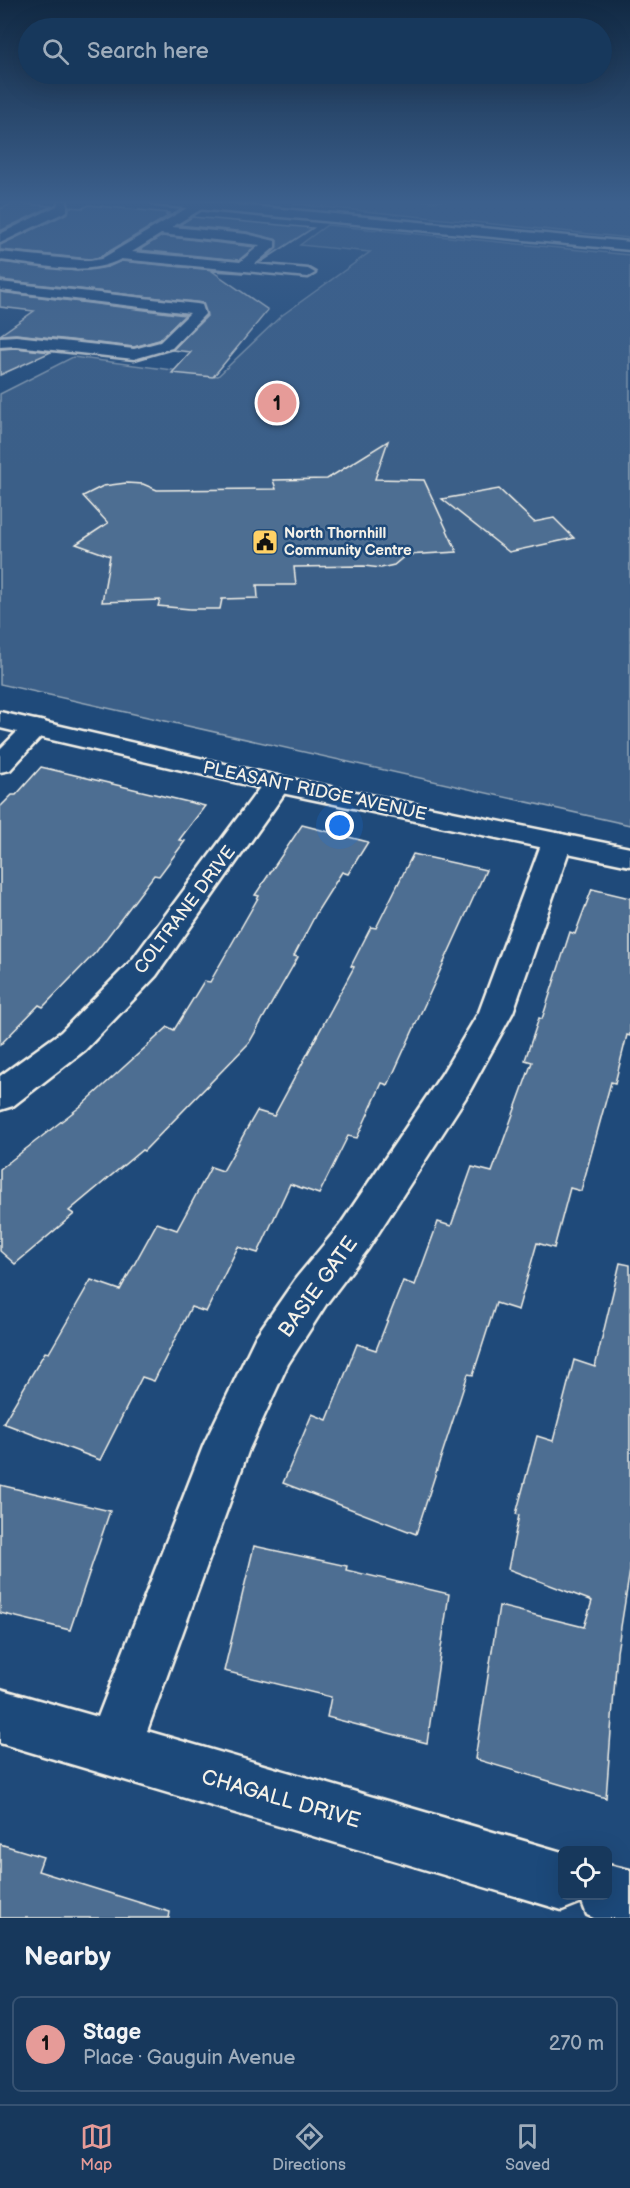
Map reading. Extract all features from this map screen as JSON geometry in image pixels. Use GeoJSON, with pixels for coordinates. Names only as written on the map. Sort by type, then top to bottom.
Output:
{"type":"FeatureCollection","features":[{"type":"Feature","properties":{"kind":"street"},"geometry":{"type":"LineString","coordinates":[[39,291],[197,309],[198,314],[189,325],[158,348],[141,367]]}},
{"type":"Feature","properties":{"kind":"street"},"geometry":{"type":"LineString","coordinates":[[0,342],[16,341],[110,354],[134,354],[158,348]]}},
{"type":"Feature","properties":{"kind":"street","name":"PLEASANT RIDGE AVENUE"},"geometry":{"type":"LineString","coordinates":[[0,720],[278,784],[630,857]]}},
{"type":"Feature","properties":{"kind":"street"},"geometry":{"type":"LineString","coordinates":[[0,764],[36,728]]}},
{"type":"Feature","properties":{"kind":"street","name":"COLTRANE DRIVE"},"geometry":{"type":"LineString","coordinates":[[0,1096],[73,1041],[144,968],[278,784]]}},
{"type":"Feature","properties":{"kind":"street","name":"BASIE GATE"},"geometry":{"type":"LineString","coordinates":[[113,1749],[227,1444],[272,1350],[312,1290],[354,1238],[455,1084],[496,1012],[557,842]]}},
{"type":"Feature","properties":{"kind":"street","name":"CHAGALL DRIVE"},"geometry":{"type":"LineString","coordinates":[[0,1716],[558,1880]]}},
{"type":"Feature","properties":{"kind":"street"},"geometry":{"type":"LineString","coordinates":[[612,1895],[630,1900]]}},
{"type":"Feature","properties":{"kind":"shaded area"},"geometry":{"type":"Polygon","coordinates":[[[316,291],[630,291],[630,825],[0,684],[0,394],[73,357],[218,376],[281,316],[316,291]]]}},
{"type":"Feature","properties":{"kind":"building"},"geometry":{"type":"Polygon","coordinates":[[[92,291],[240,291],[268,310],[213,377],[172,373],[191,352],[172,350],[207,316],[202,303],[92,291]]]}},
{"type":"Feature","properties":{"kind":"building"},"geometry":{"type":"Polygon","coordinates":[[[0,292],[185,315],[159,340],[134,347],[16,334],[0,335],[34,311],[0,307],[0,292]]]}},
{"type":"Feature","properties":{"kind":"building"},"geometry":{"type":"Polygon","coordinates":[[[16,348],[51,352],[0,375],[0,349],[16,348]]]}},
{"type":"Feature","properties":{"kind":"building","name":"North Thornhill Community Centre"},"geometry":{"type":"Polygon","coordinates":[[[388,441],[375,479],[424,480],[457,552],[406,555],[394,565],[381,568],[364,566],[294,567],[296,585],[257,585],[258,598],[222,599],[220,609],[190,609],[158,606],[160,600],[102,602],[110,556],[76,544],[108,523],[83,496],[103,486],[126,483],[143,484],[157,490],[276,489],[273,480],[327,479],[388,441]]]}},
{"type":"Feature","properties":{"kind":"building"},"geometry":{"type":"Polygon","coordinates":[[[499,489],[534,522],[554,518],[574,538],[509,552],[442,499],[499,489]]]}},
{"type":"Feature","properties":{"kind":"building"},"geometry":{"type":"Polygon","coordinates":[[[41,767],[205,806],[179,840],[185,841],[159,876],[154,875],[96,952],[43,1007],[39,1005],[0,1045],[0,807],[12,795],[16,795],[41,767]]]}},
{"type":"Feature","properties":{"kind":"building"},"geometry":{"type":"Polygon","coordinates":[[[302,825],[368,842],[348,874],[342,872],[318,910],[294,956],[298,957],[249,1043],[144,1151],[142,1150],[69,1211],[74,1214],[15,1264],[0,1251],[0,1169],[81,1106],[168,1027],[174,1030],[204,981],[210,982],[259,896],[255,895],[302,825]]]}},
{"type":"Feature","properties":{"kind":"building"},"geometry":{"type":"Polygon","coordinates":[[[413,854],[486,870],[388,1085],[382,1083],[357,1138],[348,1136],[319,1194],[290,1184],[258,1253],[238,1247],[206,1312],[191,1307],[154,1381],[142,1377],[100,1460],[3,1423],[45,1352],[49,1353],[91,1280],[120,1290],[157,1223],[177,1230],[211,1167],[223,1171],[257,1111],[274,1116],[354,967],[351,966],[371,927],[376,928],[413,854]]]}},
{"type":"Feature","properties":{"kind":"building"},"geometry":{"type":"Polygon","coordinates":[[[592,889],[630,898],[630,1036],[627,1035],[615,1083],[611,1082],[581,1191],[570,1188],[554,1248],[537,1243],[518,1310],[496,1303],[473,1375],[468,1374],[416,1534],[283,1483],[312,1414],[327,1420],[357,1344],[376,1350],[403,1281],[415,1285],[438,1222],[451,1226],[472,1167],[492,1172],[532,1062],[525,1060],[539,1018],[542,1019],[570,932],[575,934],[592,889]]]}},
{"type":"Feature","properties":{"kind":"building"},"geometry":{"type":"Polygon","coordinates":[[[620,1263],[630,1265],[630,1570],[617,1652],[606,1798],[475,1759],[499,1606],[584,1627],[592,1601],[508,1569],[519,1515],[516,1514],[537,1436],[553,1441],[574,1360],[595,1367],[620,1263]]]}},
{"type":"Feature","properties":{"kind":"building"},"geometry":{"type":"Polygon","coordinates":[[[0,1485],[110,1511],[70,1630],[0,1613],[0,1485]]]}},
{"type":"Feature","properties":{"kind":"building"},"geometry":{"type":"Polygon","coordinates":[[[254,1546],[347,1566],[346,1570],[449,1594],[427,1743],[327,1717],[331,1697],[224,1671],[254,1546]]]}},
{"type":"Feature","properties":{"kind":"building"},"geometry":{"type":"Polygon","coordinates":[[[0,1844],[43,1857],[38,1871],[170,1912],[169,1918],[0,1918],[0,1844]]]}},
{"type":"Feature","properties":{"kind":"place","name":"Stage"},"geometry":{"type":"Point","coordinates":[277,403]}},
{"type":"Feature","properties":{"kind":"place","name":"North Thornhill Community Centre"},"geometry":{"type":"Point","coordinates":[265,542]}}]}
